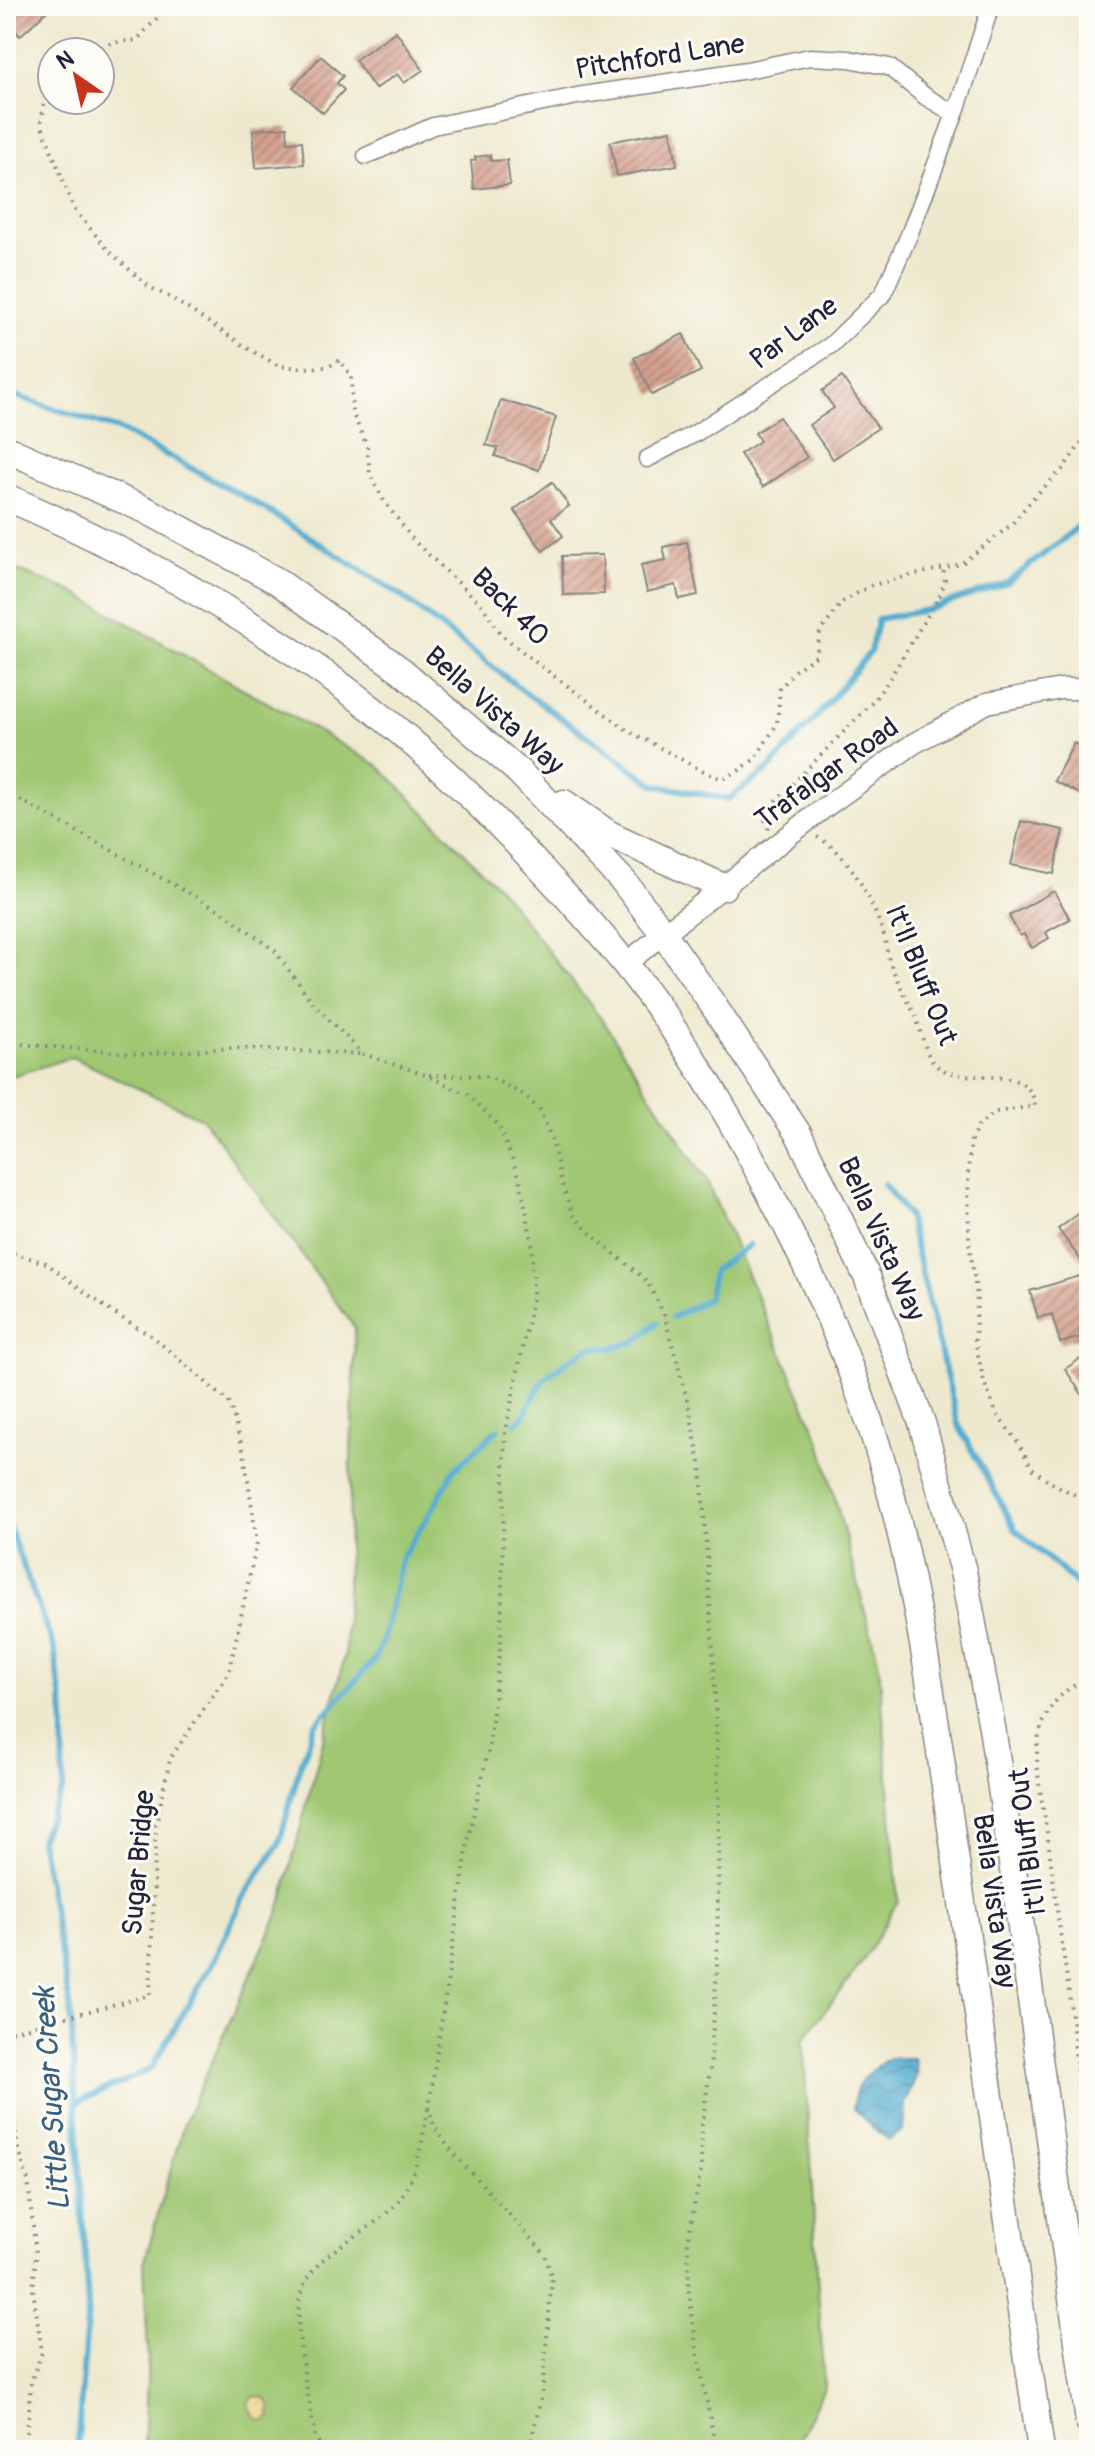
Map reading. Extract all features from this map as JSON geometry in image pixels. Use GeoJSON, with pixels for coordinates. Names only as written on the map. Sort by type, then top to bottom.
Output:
{"type":"FeatureCollection","features":[{"type":"Feature","properties":{"kind":"main road","name":"Bella Vista Way"},"geometry":{"type":"LineString","coordinates":[[6,449],[146,510],[277,581],[402,671],[518,771],[624,882],[663,933],[799,1135],[867,1277],[922,1423],[963,1571],[992,1727],[1089,2422]]}},
{"type":"Feature","properties":{"kind":"main road","name":"Bella Vista Way"},"geometry":{"type":"LineString","coordinates":[[6,497],[88,532],[254,627],[339,684],[457,781],[562,891],[625,964],[682,1043],[743,1140],[812,1276],[856,1383],[890,1491],[924,1641],[1041,2450]]}},
{"type":"Feature","properties":{"kind":"main road"},"geometry":{"type":"LineString","coordinates":[[518,771],[609,834],[723,887]]}},
{"type":"Feature","properties":{"kind":"street","name":"Par Lane"},"geometry":{"type":"LineString","coordinates":[[647,459],[696,433],[831,345],[883,294],[955,114],[991,6]]}},
{"type":"Feature","properties":{"kind":"street","name":"Pitchford Lane"},"geometry":{"type":"LineString","coordinates":[[366,156],[433,126],[577,96],[747,70],[810,57],[849,59],[889,67],[926,97],[955,114]]}},
{"type":"Feature","properties":{"kind":"street","name":"Trafalgar Road"},"geometry":{"type":"LineString","coordinates":[[625,964],[913,744],[987,703],[1061,689],[1089,689]]}},
{"type":"Feature","properties":{"kind":"path"},"geometry":{"type":"LineString","coordinates":[[116,42],[137,40],[168,6]]}},
{"type":"Feature","properties":{"kind":"path","name":"Back 40"},"geometry":{"type":"LineString","coordinates":[[42,116],[41,123],[74,209],[108,250],[149,287],[279,366],[328,367],[340,360],[351,376],[352,412],[367,446],[370,475],[384,501],[414,541],[481,604],[502,635],[627,730],[722,779],[755,759],[777,724],[780,689],[794,671],[816,656],[820,633],[842,602],[872,585],[961,564],[1011,525],[1062,470],[1089,432]]}},
{"type":"Feature","properties":{"kind":"path"},"geometry":{"type":"LineString","coordinates":[[784,840],[769,830],[765,820],[769,808],[870,705],[887,683],[940,595],[945,581],[943,568]]}},
{"type":"Feature","properties":{"kind":"path"},"geometry":{"type":"LineString","coordinates":[[6,792],[223,912],[275,951],[313,1003],[363,1054]]}},
{"type":"Feature","properties":{"kind":"path","name":"It'll Bluff Out"},"geometry":{"type":"LineString","coordinates":[[784,840],[816,836],[832,846],[850,864],[884,933],[888,958],[932,1062],[946,1072],[964,1076],[988,1075],[1022,1084],[1035,1102],[1035,1106],[1004,1110],[989,1116],[978,1126],[971,1141],[968,1171],[969,1242],[977,1297],[975,1341],[984,1382],[997,1415],[1016,1439],[1032,1468],[1050,1482],[1089,1502]]}},
{"type":"Feature","properties":{"kind":"path"},"geometry":{"type":"LineString","coordinates":[[6,1043],[141,1054],[232,1048],[363,1054],[423,1074],[467,1094],[499,1126],[520,1179],[532,1242],[533,1296],[505,1434],[501,1639],[489,1747],[469,1835],[429,2107],[417,2164],[398,2201],[368,2227],[338,2246],[312,2271],[300,2299],[300,2338],[315,2436],[323,2450]]}},
{"type":"Feature","properties":{"kind":"path"},"geometry":{"type":"LineString","coordinates":[[423,1074],[487,1076],[523,1094],[540,1110],[552,1140],[572,1214],[647,1281],[664,1314],[688,1403],[701,1468],[714,1663],[719,1819],[717,1969],[710,2070],[702,2125],[701,2170],[688,2241],[689,2279],[696,2345],[716,2450]]}},
{"type":"Feature","properties":{"kind":"path","name":"Sugar Bridge"},"geometry":{"type":"LineString","coordinates":[[6,1251],[46,1263],[109,1310],[153,1337],[229,1402],[244,1453],[257,1542],[229,1672],[170,1759],[156,1825],[150,1995],[6,2035],[10,2046],[16,2139],[28,2181],[36,2253],[33,2290],[42,2352],[31,2382],[26,2450]]}},
{"type":"Feature","properties":{"kind":"path","name":"It'll Bluff Out"},"geometry":{"type":"LineString","coordinates":[[1089,1678],[1063,1692],[1050,1709],[1039,1736],[1037,1751],[1040,1796],[1066,1971],[1089,2165]]}},
{"type":"Feature","properties":{"kind":"path"},"geometry":{"type":"LineString","coordinates":[[429,2107],[434,2126],[449,2148],[545,2254],[552,2279],[542,2394],[529,2450]]}},
{"type":"Feature","properties":{"kind":"green space"},"geometry":{"type":"Polygon","coordinates":[[[6,566],[71,591],[379,766],[499,888],[603,1021],[707,1182],[820,1441],[879,1665],[898,1901],[863,1961],[803,2040],[824,2388],[794,2450],[144,2450],[148,2356],[144,2263],[184,2123],[279,1912],[345,1655],[355,1328],[203,1119],[72,1057],[6,1078],[6,566]]]}},
{"type":"Feature","properties":{"kind":"sand"},"geometry":{"type":"Polygon","coordinates":[[[255,2396],[263,2397],[269,2403],[271,2416],[265,2421],[255,2417],[250,2409],[249,2402],[255,2396]]]}},
{"type":"Feature","properties":{"kind":"water"},"geometry":{"type":"Polygon","coordinates":[[[889,2058],[914,2058],[917,2074],[905,2103],[903,2131],[889,2140],[853,2108],[860,2084],[889,2058]]]}},
{"type":"Feature","properties":{"kind":"building"},"geometry":{"type":"Polygon","coordinates":[[[11,6],[52,6],[20,36],[6,21],[6,10],[11,6]]]}},
{"type":"Feature","properties":{"kind":"building"},"geometry":{"type":"Polygon","coordinates":[[[396,31],[423,70],[404,83],[397,74],[375,89],[355,60],[396,31]]]}},
{"type":"Feature","properties":{"kind":"building"},"geometry":{"type":"Polygon","coordinates":[[[321,56],[343,76],[337,83],[344,90],[323,113],[293,87],[321,56]]]}},
{"type":"Feature","properties":{"kind":"building"},"geometry":{"type":"Polygon","coordinates":[[[287,127],[288,142],[302,141],[304,164],[256,168],[253,130],[287,127]]]}},
{"type":"Feature","properties":{"kind":"building"},"geometry":{"type":"Polygon","coordinates":[[[671,130],[677,165],[617,176],[610,142],[671,130]]]}},
{"type":"Feature","properties":{"kind":"building"},"geometry":{"type":"Polygon","coordinates":[[[490,155],[491,161],[507,160],[510,185],[474,189],[471,161],[476,160],[475,157],[490,155]]]}},
{"type":"Feature","properties":{"kind":"building"},"geometry":{"type":"Polygon","coordinates":[[[6,307],[15,311],[6,333],[6,307]]]}},
{"type":"Feature","properties":{"kind":"building"},"geometry":{"type":"Polygon","coordinates":[[[683,334],[701,371],[652,395],[634,358],[683,334]]]}},
{"type":"Feature","properties":{"kind":"building"},"geometry":{"type":"Polygon","coordinates":[[[842,377],[878,428],[833,459],[809,425],[834,408],[822,391],[842,377]]]}},
{"type":"Feature","properties":{"kind":"building"},"geometry":{"type":"Polygon","coordinates":[[[501,400],[556,417],[539,470],[495,456],[498,448],[486,445],[501,400]]]}},
{"type":"Feature","properties":{"kind":"building"},"geometry":{"type":"Polygon","coordinates":[[[779,417],[807,457],[763,487],[740,454],[760,441],[755,433],[779,417]]]}},
{"type":"Feature","properties":{"kind":"building"},"geometry":{"type":"Polygon","coordinates":[[[552,482],[569,506],[551,519],[563,536],[543,551],[514,510],[552,482]]]}},
{"type":"Feature","properties":{"kind":"building"},"geometry":{"type":"Polygon","coordinates":[[[687,542],[698,595],[679,599],[676,585],[647,592],[641,565],[666,560],[663,547],[687,542]]]}},
{"type":"Feature","properties":{"kind":"building"},"geometry":{"type":"Polygon","coordinates":[[[602,555],[604,594],[563,595],[562,556],[602,555]]]}},
{"type":"Feature","properties":{"kind":"building"},"geometry":{"type":"Polygon","coordinates":[[[1089,739],[1089,799],[1054,781],[1074,743],[1084,748],[1089,739]]]}},
{"type":"Feature","properties":{"kind":"building"},"geometry":{"type":"Polygon","coordinates":[[[1021,821],[1063,830],[1054,874],[1011,865],[1021,821]]]}},
{"type":"Feature","properties":{"kind":"building"},"geometry":{"type":"Polygon","coordinates":[[[1054,891],[1070,919],[1046,932],[1049,938],[1032,948],[1024,934],[1020,936],[1009,916],[1054,891]]]}},
{"type":"Feature","properties":{"kind":"building"},"geometry":{"type":"Polygon","coordinates":[[[1089,1206],[1089,1254],[1081,1260],[1058,1229],[1089,1206]]]}},
{"type":"Feature","properties":{"kind":"building"},"geometry":{"type":"Polygon","coordinates":[[[1089,1273],[1089,1327],[1079,1330],[1081,1337],[1060,1343],[1052,1314],[1038,1318],[1030,1291],[1089,1273]]]}},
{"type":"Feature","properties":{"kind":"building"},"geometry":{"type":"Polygon","coordinates":[[[1089,1353],[1089,1405],[1065,1369],[1089,1353]]]}},
{"type":"Feature","properties":{"kind":"waterway"},"geometry":{"type":"LineString","coordinates":[[6,393],[120,430],[254,502],[400,595],[529,695],[655,785],[728,799],[769,769],[820,713],[870,652],[878,619],[927,610],[1007,583],[1089,515]]}},
{"type":"Feature","properties":{"kind":"waterway"},"geometry":{"type":"LineString","coordinates":[[884,1184],[908,1216],[958,1424],[1015,1529],[1077,1584],[1089,1584]]}},
{"type":"Feature","properties":{"kind":"waterway"},"geometry":{"type":"LineString","coordinates":[[673,1317],[708,1299],[714,1270],[749,1245]]}},
{"type":"Feature","properties":{"kind":"waterway"},"geometry":{"type":"LineString","coordinates":[[516,1423],[523,1417],[543,1380],[563,1364],[589,1348],[613,1348],[634,1342],[657,1323]]}},
{"type":"Feature","properties":{"kind":"waterway"},"geometry":{"type":"LineString","coordinates":[[76,2103],[151,2069],[214,1960],[243,1898],[279,1844],[299,1769],[315,1725],[374,1660],[382,1643],[402,1557],[453,1471],[498,1429]]}},
{"type":"Feature","properties":{"kind":"waterway","name":"Little Sugar Creek"},"geometry":{"type":"LineString","coordinates":[[6,1520],[54,1648],[64,1714],[63,1789],[40,1839],[70,2005],[88,2307],[77,2450]]}}]}
